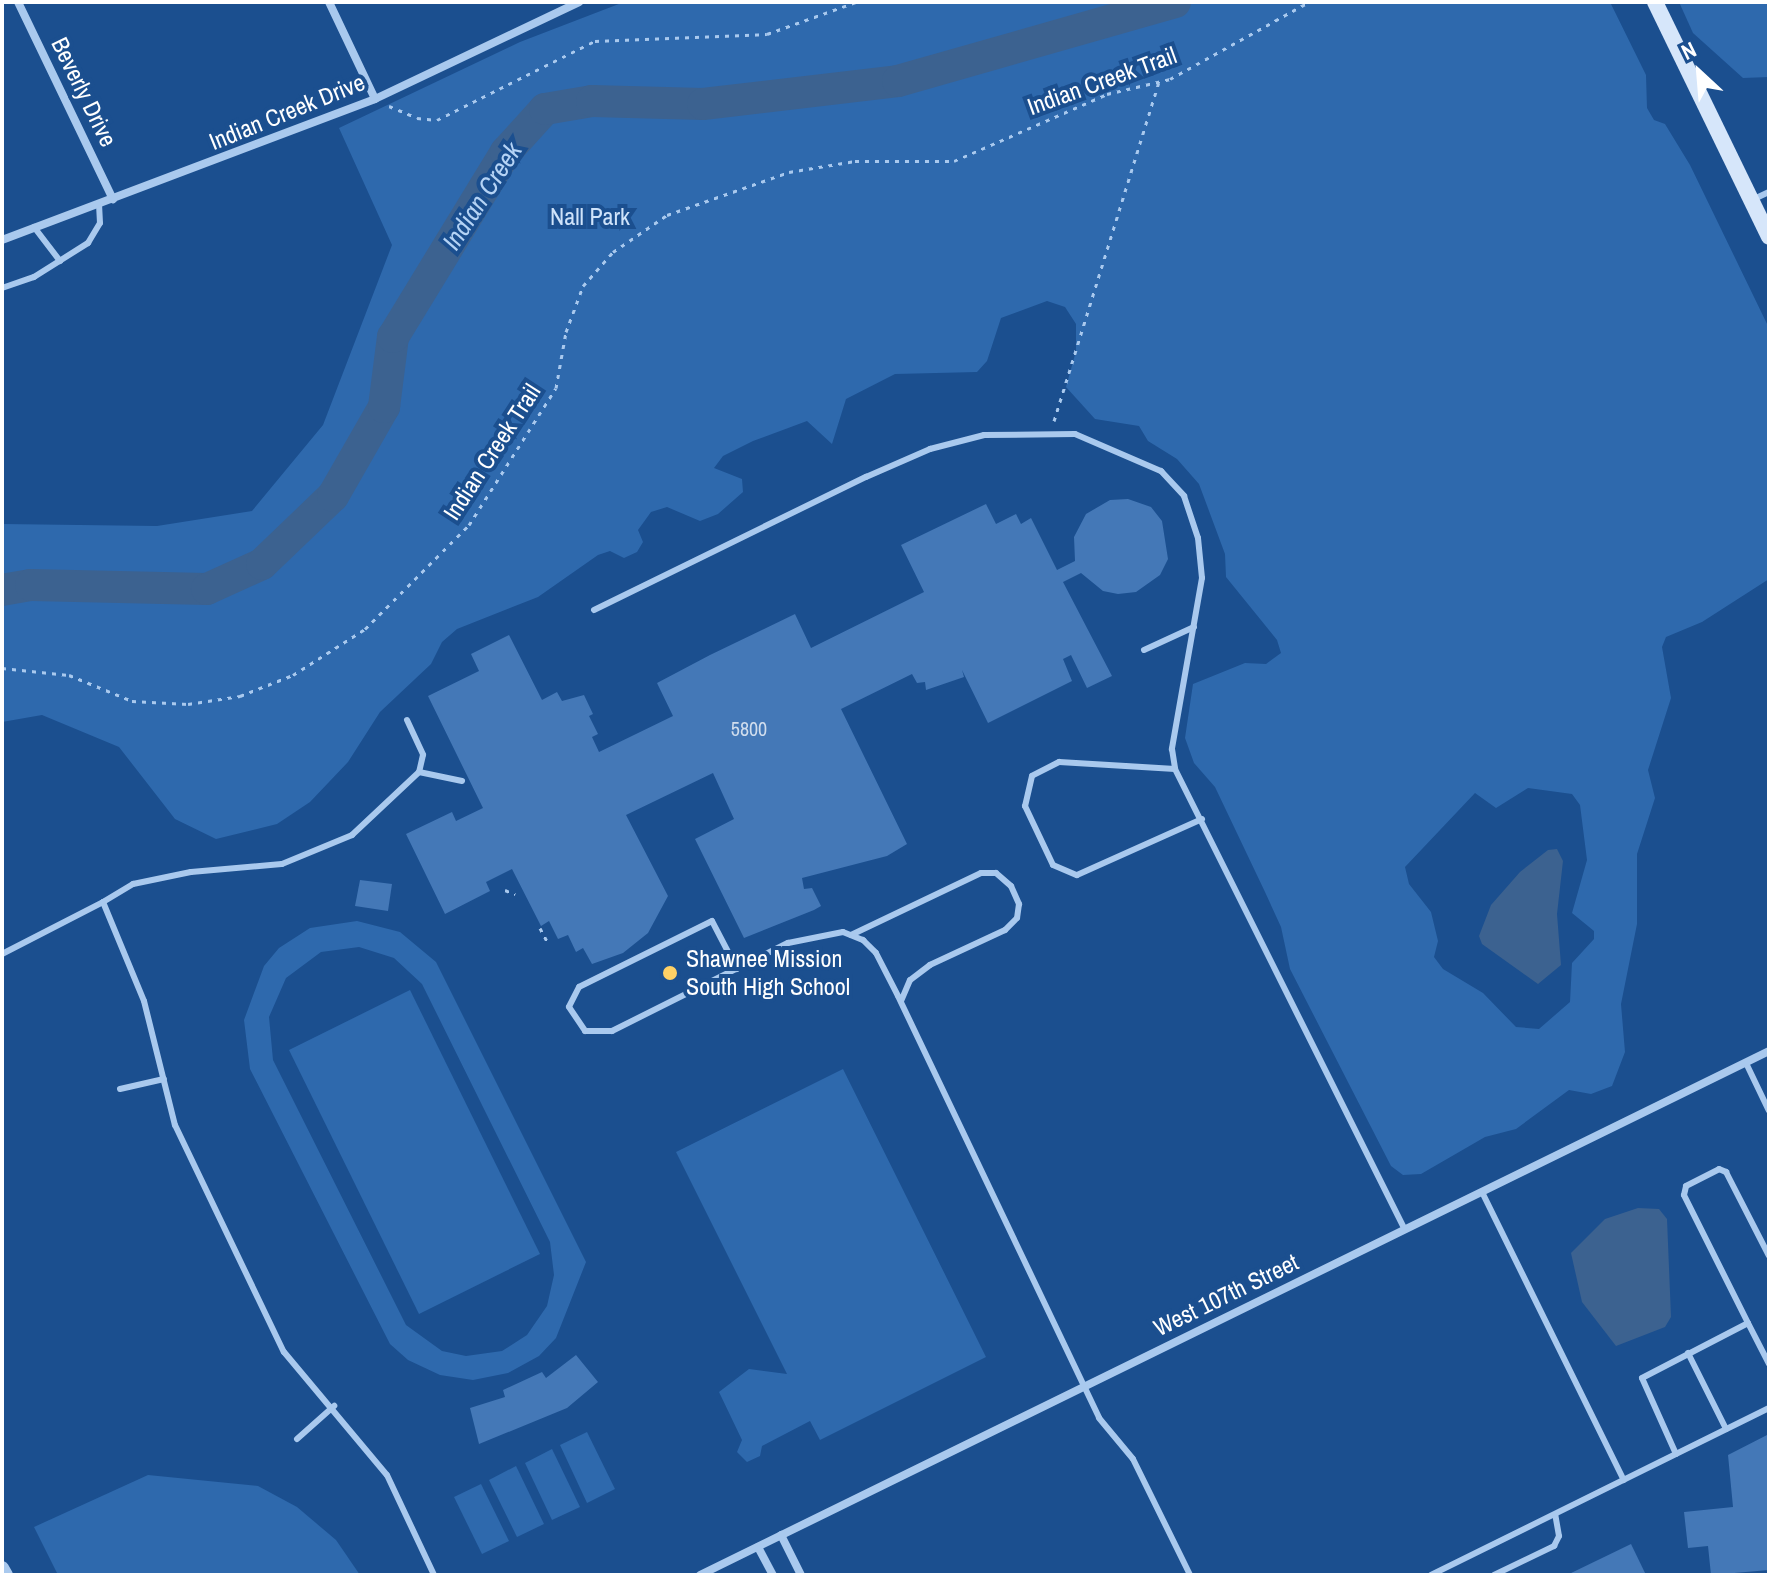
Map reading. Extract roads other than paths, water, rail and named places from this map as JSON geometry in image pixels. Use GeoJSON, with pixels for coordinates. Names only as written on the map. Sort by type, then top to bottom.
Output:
{"type":"FeatureCollection","features":[{"type":"Feature","properties":{"kind":"main road"},"geometry":{"type":"LineString","coordinates":[[1655,2],[1769,237]]}},
{"type":"Feature","properties":{"kind":"street","name":"Beverly Drive"},"geometry":{"type":"LineString","coordinates":[[18,2],[113,199]]}},
{"type":"Feature","properties":{"kind":"street"},"geometry":{"type":"LineString","coordinates":[[329,2],[375,99]]}},
{"type":"Feature","properties":{"kind":"street","name":"Indian Creek Drive"},"geometry":{"type":"LineString","coordinates":[[2,240],[375,99],[579,2]]}},
{"type":"Feature","properties":{"kind":"street","name":"West 107th Street"},"geometry":{"type":"LineString","coordinates":[[700,1575],[1769,1051]]}},
{"type":"Feature","properties":{"kind":"street"},"geometry":{"type":"LineString","coordinates":[[781,1535],[801,1575]]}},
{"type":"Feature","properties":{"kind":"street"},"geometry":{"type":"LineString","coordinates":[[758,1547],[773,1575]]}},
{"type":"Feature","properties":{"kind":"street"},"geometry":{"type":"LineString","coordinates":[[2,1568],[6,1575]]}},
{"type":"Feature","properties":{"kind":"lane"},"geometry":{"type":"LineString","coordinates":[[1751,201],[1769,192]]}},
{"type":"Feature","properties":{"kind":"lane"},"geometry":{"type":"LineString","coordinates":[[2,288],[60,261],[96,233],[99,204]]}},
{"type":"Feature","properties":{"kind":"lane"},"geometry":{"type":"LineString","coordinates":[[34,227],[60,261]]}},
{"type":"Feature","properties":{"kind":"lane"},"geometry":{"type":"LineString","coordinates":[[594,610],[930,449],[984,435],[1075,434],[1120,450],[1161,471],[1184,496],[1198,538],[1202,578],[1172,749],[1175,769],[1405,1230]]}},
{"type":"Feature","properties":{"kind":"lane"},"geometry":{"type":"LineString","coordinates":[[1144,650],[1194,627]]}},
{"type":"Feature","properties":{"kind":"lane"},"geometry":{"type":"LineString","coordinates":[[2,954],[133,884],[191,872],[282,864],[338,841],[369,824],[419,772],[423,755],[407,720]]}},
{"type":"Feature","properties":{"kind":"lane"},"geometry":{"type":"LineString","coordinates":[[1175,769],[1059,762],[1032,776],[1025,806],[1053,865],[1077,875],[1202,819]]}},
{"type":"Feature","properties":{"kind":"lane"},"geometry":{"type":"LineString","coordinates":[[419,772],[462,781]]}},
{"type":"Feature","properties":{"kind":"lane"},"geometry":{"type":"LineString","coordinates":[[737,969],[712,921],[579,987],[569,1007],[574,1021],[585,1031],[612,1031],[737,969],[818,934],[851,935],[981,873],[996,873],[1011,886],[1019,904],[1017,918],[1005,930],[930,965],[910,980],[901,1001]]}},
{"type":"Feature","properties":{"kind":"lane"},"geometry":{"type":"LineString","coordinates":[[103,902],[144,1001],[175,1125],[284,1352],[334,1406],[387,1475],[434,1575]]}},
{"type":"Feature","properties":{"kind":"lane"},"geometry":{"type":"LineString","coordinates":[[851,935],[876,953],[1099,1418],[1133,1459],[1190,1575]]}},
{"type":"Feature","properties":{"kind":"lane"},"geometry":{"type":"LineString","coordinates":[[1746,1063],[1769,1111]]}},
{"type":"Feature","properties":{"kind":"lane"},"geometry":{"type":"LineString","coordinates":[[120,1089],[164,1079]]}},
{"type":"Feature","properties":{"kind":"lane"},"geometry":{"type":"LineString","coordinates":[[1769,1256],[1726,1172],[1719,1169],[1686,1186],[1684,1195],[1769,1364]]}},
{"type":"Feature","properties":{"kind":"lane"},"geometry":{"type":"LineString","coordinates":[[1482,1192],[1624,1480]]}},
{"type":"Feature","properties":{"kind":"lane"},"geometry":{"type":"LineString","coordinates":[[1676,1454],[1642,1378],[1748,1323]]}},
{"type":"Feature","properties":{"kind":"lane"},"geometry":{"type":"LineString","coordinates":[[1688,1353],[1726,1429]]}},
{"type":"Feature","properties":{"kind":"lane"},"geometry":{"type":"LineString","coordinates":[[297,1439],[334,1406]]}},
{"type":"Feature","properties":{"kind":"lane"},"geometry":{"type":"LineString","coordinates":[[1431,1575],[1769,1408]]}},
{"type":"Feature","properties":{"kind":"lane"},"geometry":{"type":"LineString","coordinates":[[1494,1575],[1554,1546],[1559,1536],[1555,1514]]}},
{"type":"Feature","properties":{"kind":"waterway","name":"Indian Creek"},"geometry":{"type":"LineString","coordinates":[[2,590],[31,585],[207,589],[262,564],[333,496],[384,407],[393,337],[506,152],[545,109],[592,101],[703,104],[898,81],[1175,2]]}},
{"type":"Feature","properties":{"kind":"place","name":"Shawnee Mission South High School"},"geometry":{"type":"Point","coordinates":[670,973]}},
{"type":"Feature","properties":{"kind":"park label","name":"Nall Park"},"geometry":{"type":"Point","coordinates":[590,217]}}]}
